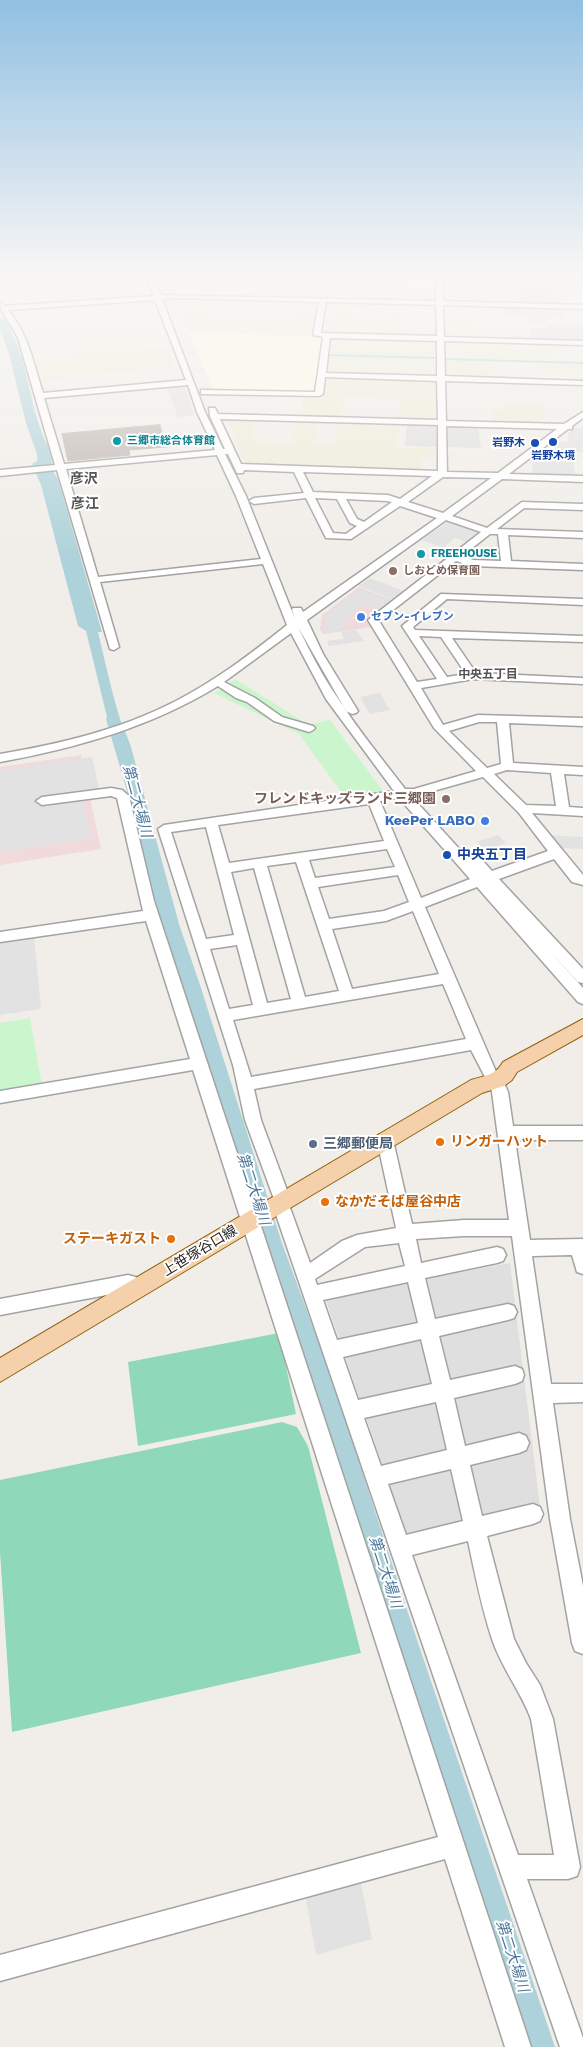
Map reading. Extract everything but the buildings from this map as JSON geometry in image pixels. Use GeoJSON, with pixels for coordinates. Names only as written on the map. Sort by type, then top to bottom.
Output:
{"type":"FeatureCollection","features":[{"type":"Feature","properties":{"kind":"main road","name":"上笹塚谷口線"},"geometry":{"type":"LineString","coordinates":[[0,1371],[385,1140],[488,1080],[508,1072],[510,1067],[583,1026]]}},
{"type":"Feature","properties":{"kind":"street"},"geometry":{"type":"LineString","coordinates":[[32,370],[57,468],[95,580],[114,646]]}},
{"type":"Feature","properties":{"kind":"street"},"geometry":{"type":"LineString","coordinates":[[187,370],[201,412],[241,496],[267,561],[297,623]]}},
{"type":"Feature","properties":{"kind":"street"},"geometry":{"type":"LineString","coordinates":[[194,370],[244,480]]}},
{"type":"Feature","properties":{"kind":"street"},"geometry":{"type":"LineString","coordinates":[[204,392],[319,394],[322,370]]}},
{"type":"Feature","properties":{"kind":"street"},"geometry":{"type":"LineString","coordinates":[[440,370],[442,474]]}},
{"type":"Feature","properties":{"kind":"street"},"geometry":{"type":"LineString","coordinates":[[321,375],[583,383]]}},
{"type":"Feature","properties":{"kind":"street"},"geometry":{"type":"LineString","coordinates":[[40,396],[191,382]]}},
{"type":"Feature","properties":{"kind":"street"},"geometry":{"type":"LineString","coordinates":[[0,758],[91,739],[136,724],[178,705],[204,690],[583,414]]}},
{"type":"Feature","properties":{"kind":"street"},"geometry":{"type":"LineString","coordinates":[[214,416],[583,427]]}},
{"type":"Feature","properties":{"kind":"street"},"geometry":{"type":"LineString","coordinates":[[0,473],[230,451]]}},
{"type":"Feature","properties":{"kind":"street"},"geometry":{"type":"LineString","coordinates":[[238,467],[582,479],[583,492]]}},
{"type":"Feature","properties":{"kind":"street"},"geometry":{"type":"LineString","coordinates":[[297,469],[329,536],[348,537],[442,474]]}},
{"type":"Feature","properties":{"kind":"street"},"geometry":{"type":"LineString","coordinates":[[254,501],[309,495],[388,498],[488,531],[583,535]]}},
{"type":"Feature","properties":{"kind":"street"},"geometry":{"type":"LineString","coordinates":[[340,496],[353,521],[365,526]]}},
{"type":"Feature","properties":{"kind":"street"},"geometry":{"type":"LineString","coordinates":[[444,681],[407,626],[454,557],[522,505],[583,507]]}},
{"type":"Feature","properties":{"kind":"street"},"geometry":{"type":"LineString","coordinates":[[503,532],[506,564]]}},
{"type":"Feature","properties":{"kind":"street"},"geometry":{"type":"LineString","coordinates":[[454,557],[472,563],[583,567]]}},
{"type":"Feature","properties":{"kind":"street"},"geometry":{"type":"LineString","coordinates":[[95,580],[267,561]]}},
{"type":"Feature","properties":{"kind":"street"},"geometry":{"type":"LineString","coordinates":[[583,602],[431,591],[373,620],[442,729],[523,810],[577,879],[583,880]]}},
{"type":"Feature","properties":{"kind":"street"},"geometry":{"type":"LineString","coordinates":[[292,599],[307,656],[332,699],[355,733],[485,879],[583,998]]}},
{"type":"Feature","properties":{"kind":"street"},"geometry":{"type":"LineString","coordinates":[[412,633],[583,639]]}},
{"type":"Feature","properties":{"kind":"street"},"geometry":{"type":"LineString","coordinates":[[444,634],[473,676]]}},
{"type":"Feature","properties":{"kind":"street"},"geometry":{"type":"LineString","coordinates":[[414,686],[473,676],[583,681]]}},
{"type":"Feature","properties":{"kind":"street"},"geometry":{"type":"LineString","coordinates":[[223,685],[240,696],[251,700],[278,719],[309,728]]}},
{"type":"Feature","properties":{"kind":"street"},"geometry":{"type":"LineString","coordinates":[[442,729],[478,718],[583,722]]}},
{"type":"Feature","properties":{"kind":"street"},"geometry":{"type":"LineString","coordinates":[[503,719],[507,766]]}},
{"type":"Feature","properties":{"kind":"street"},"geometry":{"type":"LineString","coordinates":[[573,2047],[354,1411],[280,1203],[253,1120],[246,1084],[164,829],[408,793],[507,766],[583,772]]}},
{"type":"Feature","properties":{"kind":"street"},"geometry":{"type":"LineString","coordinates":[[557,770],[563,810]]}},
{"type":"Feature","properties":{"kind":"street"},"geometry":{"type":"LineString","coordinates":[[42,801],[111,792],[123,796],[151,915],[518,2047]]}},
{"type":"Feature","properties":{"kind":"street"},"geometry":{"type":"LineString","coordinates":[[373,799],[475,1043],[488,1080],[500,1092],[512,1228],[521,1248],[560,1519],[583,1643]]}},
{"type":"Feature","properties":{"kind":"street"},"geometry":{"type":"LineString","coordinates":[[523,810],[528,808],[583,812]]}},
{"type":"Feature","properties":{"kind":"street"},"geometry":{"type":"LineString","coordinates":[[211,822],[261,1009]]}},
{"type":"Feature","properties":{"kind":"street"},"geometry":{"type":"LineString","coordinates":[[224,868],[391,844]]}},
{"type":"Feature","properties":{"kind":"street"},"geometry":{"type":"LineString","coordinates":[[324,926],[386,916],[556,853]]}},
{"type":"Feature","properties":{"kind":"street"},"geometry":{"type":"LineString","coordinates":[[301,857],[347,994]]}},
{"type":"Feature","properties":{"kind":"street"},"geometry":{"type":"LineString","coordinates":[[259,863],[300,1003]]}},
{"type":"Feature","properties":{"kind":"street"},"geometry":{"type":"LineString","coordinates":[[310,883],[402,870]]}},
{"type":"Feature","properties":{"kind":"street"},"geometry":{"type":"LineString","coordinates":[[485,879],[583,978]]}},
{"type":"Feature","properties":{"kind":"street"},"geometry":{"type":"LineString","coordinates":[[0,937],[151,915]]}},
{"type":"Feature","properties":{"kind":"street"},"geometry":{"type":"LineString","coordinates":[[201,945],[241,939]]}},
{"type":"Feature","properties":{"kind":"street"},"geometry":{"type":"LineString","coordinates":[[224,1016],[447,978]]}},
{"type":"Feature","properties":{"kind":"street"},"geometry":{"type":"LineString","coordinates":[[246,1084],[475,1043]]}},
{"type":"Feature","properties":{"kind":"street"},"geometry":{"type":"LineString","coordinates":[[0,1098],[198,1063]]}},
{"type":"Feature","properties":{"kind":"street"},"geometry":{"type":"LineString","coordinates":[[505,1133],[583,1133]]}},
{"type":"Feature","properties":{"kind":"street"},"geometry":{"type":"LineString","coordinates":[[385,1140],[458,1458],[504,1642],[518,1671],[532,1693],[542,1719],[568,1867],[511,1867]]}},
{"type":"Feature","properties":{"kind":"street"},"geometry":{"type":"LineString","coordinates":[[309,1285],[348,1247],[363,1240],[406,1233],[464,1228],[512,1228]]}},
{"type":"Feature","properties":{"kind":"street"},"geometry":{"type":"LineString","coordinates":[[521,1248],[581,1248],[583,1266]]}},
{"type":"Feature","properties":{"kind":"street"},"geometry":{"type":"LineString","coordinates":[[309,1285],[415,1272],[497,1255]]}},
{"type":"Feature","properties":{"kind":"street"},"geometry":{"type":"LineString","coordinates":[[0,1307],[128,1282],[140,1286]]}},
{"type":"Feature","properties":{"kind":"street"},"geometry":{"type":"LineString","coordinates":[[332,1350],[508,1312]]}},
{"type":"Feature","properties":{"kind":"street"},"geometry":{"type":"LineString","coordinates":[[354,1411],[515,1375]]}},
{"type":"Feature","properties":{"kind":"street"},"geometry":{"type":"LineString","coordinates":[[542,1394],[583,1393]]}},
{"type":"Feature","properties":{"kind":"street"},"geometry":{"type":"LineString","coordinates":[[376,1478],[519,1443]]}},
{"type":"Feature","properties":{"kind":"street"},"geometry":{"type":"LineString","coordinates":[[401,1547],[533,1514]]}},
{"type":"Feature","properties":{"kind":"street"},"geometry":{"type":"LineString","coordinates":[[0,1968],[451,1845]]}},
{"type":"Feature","properties":{"kind":"shaded area"},"geometry":{"type":"Polygon","coordinates":[[[38,370],[147,370],[41,379],[38,370]]]}},
{"type":"Feature","properties":{"kind":"shaded area"},"geometry":{"type":"Polygon","coordinates":[[[205,370],[319,370],[316,393],[213,390],[205,370]]]}},
{"type":"Feature","properties":{"kind":"shaded area"},"geometry":{"type":"Polygon","coordinates":[[[328,370],[436,370],[436,377],[328,373],[328,370]]]}},
{"type":"Feature","properties":{"kind":"shaded area"},"geometry":{"type":"Polygon","coordinates":[[[442,370],[497,370],[499,379],[442,378],[442,370]]]}},
{"type":"Feature","properties":{"kind":"shaded area"},"geometry":{"type":"Polygon","coordinates":[[[538,370],[583,370],[583,376],[538,374],[538,370]]]}},
{"type":"Feature","properties":{"kind":"shaded area"},"geometry":{"type":"Polygon","coordinates":[[[325,376],[436,380],[436,421],[400,420],[400,399],[344,397],[343,418],[300,416],[304,397],[323,396],[325,376]]]}},
{"type":"Feature","properties":{"kind":"shaded area"},"geometry":{"type":"Polygon","coordinates":[[[185,386],[194,415],[178,417],[167,388],[185,386]]]}},
{"type":"Feature","properties":{"kind":"shaded area"},"geometry":{"type":"Polygon","coordinates":[[[502,402],[542,404],[545,425],[493,423],[492,410],[503,410],[502,402]]]}},
{"type":"Feature","properties":{"kind":"shaded area"},"geometry":{"type":"Polygon","coordinates":[[[227,418],[255,419],[253,442],[293,443],[297,420],[316,420],[315,444],[335,445],[338,422],[399,424],[398,447],[438,449],[438,459],[421,458],[421,471],[246,466],[227,418]]]}},
{"type":"Feature","properties":{"kind":"shaded area"},"geometry":{"type":"Polygon","coordinates":[[[407,424],[436,425],[437,447],[405,446],[407,424]]]}},
{"type":"Feature","properties":{"kind":"shaded area"},"geometry":{"type":"Polygon","coordinates":[[[444,425],[478,426],[481,448],[446,447],[444,425]]]}},
{"type":"Feature","properties":{"kind":"shaded area"},"geometry":{"type":"Polygon","coordinates":[[[575,428],[583,428],[583,452],[556,451],[555,442],[569,442],[568,433],[575,428]]]}},
{"type":"Feature","properties":{"kind":"shaded area"},"geometry":{"type":"Polygon","coordinates":[[[542,452],[572,455],[575,474],[571,474],[571,476],[533,474],[532,460],[543,460],[542,452]]]}},
{"type":"Feature","properties":{"kind":"shaded area"},"geometry":{"type":"Polygon","coordinates":[[[447,522],[477,533],[466,542],[455,538],[443,548],[422,540],[447,522]]]}},
{"type":"Feature","properties":{"kind":"shaded area"},"geometry":{"type":"Polygon","coordinates":[[[370,578],[404,591],[393,600],[359,586],[370,578]]]}},
{"type":"Feature","properties":{"kind":"shaded area"},"geometry":{"type":"Polygon","coordinates":[[[359,587],[394,601],[373,627],[323,634],[320,629],[322,615],[359,587]]]}},
{"type":"Feature","properties":{"kind":"shaded area"},"geometry":{"type":"Polygon","coordinates":[[[360,589],[392,601],[379,610],[365,605],[344,619],[350,623],[341,630],[324,632],[325,615],[360,589]]]}},
{"type":"Feature","properties":{"kind":"shaded area"},"geometry":{"type":"Polygon","coordinates":[[[356,630],[364,641],[329,646],[327,641],[344,639],[341,632],[356,630]]]}},
{"type":"Feature","properties":{"kind":"shaded area"},"geometry":{"type":"Polygon","coordinates":[[[380,693],[390,710],[370,714],[360,697],[380,693]]]}},
{"type":"Feature","properties":{"kind":"shaded area"},"geometry":{"type":"Polygon","coordinates":[[[81,755],[101,849],[0,865],[0,767],[81,755]]]}},
{"type":"Feature","properties":{"kind":"shaded area"},"geometry":{"type":"Polygon","coordinates":[[[92,757],[99,789],[81,793],[91,839],[0,852],[0,771],[92,757]]]}},
{"type":"Feature","properties":{"kind":"shaded area"},"geometry":{"type":"Polygon","coordinates":[[[498,835],[506,843],[486,851],[477,842],[498,835]]]}},
{"type":"Feature","properties":{"kind":"shaded area"},"geometry":{"type":"Polygon","coordinates":[[[547,835],[583,837],[583,849],[558,848],[547,835]]]}},
{"type":"Feature","properties":{"kind":"shaded area"},"geometry":{"type":"Polygon","coordinates":[[[34,936],[41,1009],[0,1015],[0,941],[34,936]]]}},
{"type":"Feature","properties":{"kind":"shaded area"},"geometry":{"type":"Polygon","coordinates":[[[510,1263],[540,1507],[407,1536],[325,1298],[510,1263]]]}},
{"type":"Feature","properties":{"kind":"shaded area"},"geometry":{"type":"Polygon","coordinates":[[[360,1879],[372,1939],[316,1955],[305,1894],[360,1879]]]}},
{"type":"Feature","properties":{"kind":"green space"},"geometry":{"type":"Polygon","coordinates":[[[235,679],[309,725],[330,720],[384,792],[347,800],[299,734],[214,693],[235,679]]]}},
{"type":"Feature","properties":{"kind":"green space"},"geometry":{"type":"Polygon","coordinates":[[[30,1018],[42,1085],[0,1092],[0,1023],[30,1018]]]}},
{"type":"Feature","properties":{"kind":"green space"},"geometry":{"type":"Polygon","coordinates":[[[279,1333],[296,1414],[138,1446],[128,1362],[279,1333]]]}},
{"type":"Feature","properties":{"kind":"green space"},"geometry":{"type":"Polygon","coordinates":[[[282,1422],[297,1427],[308,1446],[361,1653],[12,1732],[0,1552],[0,1480],[282,1422]]]}},
{"type":"Feature","properties":{"kind":"water"},"geometry":{"type":"Polygon","coordinates":[[[41,442],[48,445],[54,473],[58,479],[102,632],[98,632],[114,697],[131,747],[179,924],[282,1243],[334,1385],[413,1628],[555,2047],[528,2047],[164,943],[129,798],[106,719],[86,631],[78,626],[41,485],[32,464],[41,459],[39,453],[35,452],[38,451],[37,443],[41,442]]]}},
{"type":"Feature","properties":{"kind":"waterway","name":"第二大場川"},"geometry":{"type":"LineString","coordinates":[[18,370],[32,423],[45,459],[43,463],[45,470]]}},
{"type":"Feature","properties":{"kind":"place","name":"三郷市総合体育館"},"geometry":{"type":"Point","coordinates":[117,441]}},
{"type":"Feature","properties":{"kind":"place","name":"岩野木境"},"geometry":{"type":"Point","coordinates":[553,442]}},
{"type":"Feature","properties":{"kind":"place","name":"岩野木"},"geometry":{"type":"Point","coordinates":[535,443]}},
{"type":"Feature","properties":{"kind":"place","name":"FREEHOUSE"},"geometry":{"type":"Point","coordinates":[421,554]}},
{"type":"Feature","properties":{"kind":"place","name":"しおどめ保育園"},"geometry":{"type":"Point","coordinates":[393,571]}},
{"type":"Feature","properties":{"kind":"place","name":"セブン-イレブン"},"geometry":{"type":"Point","coordinates":[361,617]}},
{"type":"Feature","properties":{"kind":"place","name":"フレンドキッズランド三郷園"},"geometry":{"type":"Point","coordinates":[446,799]}},
{"type":"Feature","properties":{"kind":"place","name":"KeePer LABO"},"geometry":{"type":"Point","coordinates":[485,821]}},
{"type":"Feature","properties":{"kind":"place","name":"中央五丁目"},"geometry":{"type":"Point","coordinates":[447,855]}},
{"type":"Feature","properties":{"kind":"place","name":"リンガーハット"},"geometry":{"type":"Point","coordinates":[440,1142]}},
{"type":"Feature","properties":{"kind":"place","name":"三郷郵便局"},"geometry":{"type":"Point","coordinates":[313,1144]}},
{"type":"Feature","properties":{"kind":"place","name":"なかだそば屋谷中店"},"geometry":{"type":"Point","coordinates":[325,1202]}},
{"type":"Feature","properties":{"kind":"place","name":"ステーキガスト"},"geometry":{"type":"Point","coordinates":[171,1239]}},
{"type":"Feature","properties":{"kind":"district","name":"彦沢"},"geometry":{"type":"Point","coordinates":[84,479]}},
{"type":"Feature","properties":{"kind":"district","name":"彦江"},"geometry":{"type":"Point","coordinates":[85,504]}},
{"type":"Feature","properties":{"kind":"district","name":"中央五丁目"},"geometry":{"type":"Point","coordinates":[488,674]}}]}
